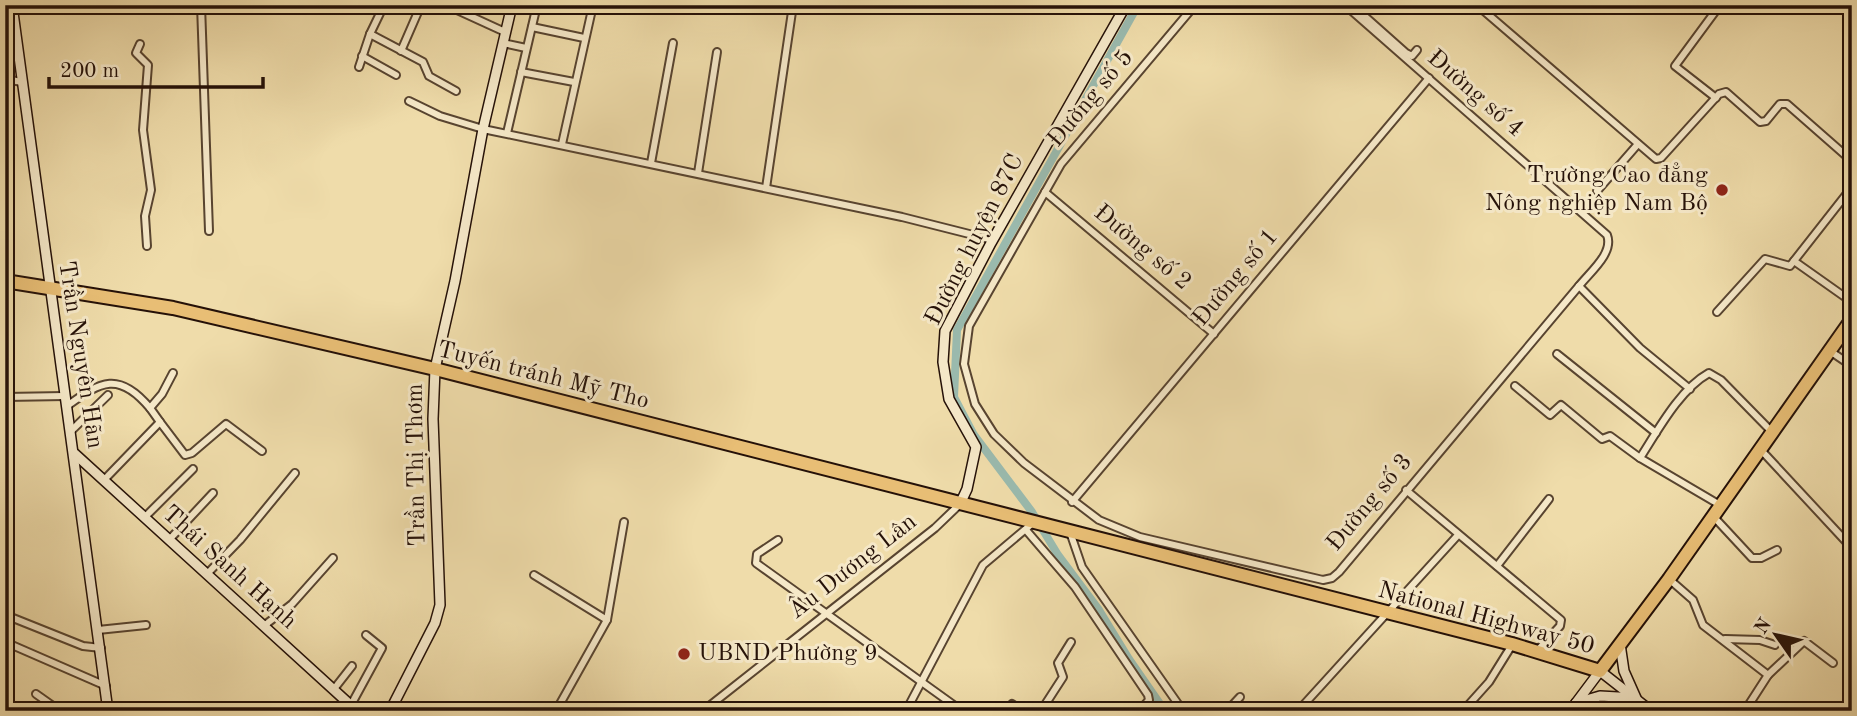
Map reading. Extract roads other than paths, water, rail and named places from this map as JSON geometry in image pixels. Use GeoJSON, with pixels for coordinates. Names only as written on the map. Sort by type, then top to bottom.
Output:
{"type":"FeatureCollection","features":[{"type":"Feature","properties":{"kind":"highway","name":"Tuyến tránh Mỹ Tho"},"geometry":{"type":"LineString","coordinates":[[5,281],[173,308],[435,369],[960,504],[1032,525],[1068,531]]}},
{"type":"Feature","properties":{"kind":"highway","name":"National Highway 50"},"geometry":{"type":"LineString","coordinates":[[1068,531],[1138,542],[1280,586],[1513,644],[1600,671],[1669,579],[1852,319]]}},
{"type":"Feature","properties":{"kind":"street","name":"Trần Nguyên Hãn"},"geometry":{"type":"LineString","coordinates":[[12,5],[108,711]]}},
{"type":"Feature","properties":{"kind":"street"},"geometry":{"type":"LineString","coordinates":[[201,5],[209,231]]}},
{"type":"Feature","properties":{"kind":"street"},"geometry":{"type":"LineString","coordinates":[[359,67],[370,34],[384,5]]}},
{"type":"Feature","properties":{"kind":"street"},"geometry":{"type":"LineString","coordinates":[[401,51],[421,5]]}},
{"type":"Feature","properties":{"kind":"street"},"geometry":{"type":"LineString","coordinates":[[446,5],[505,32]]}},
{"type":"Feature","properties":{"kind":"street","name":"Trần Thị Thơm"},"geometry":{"type":"LineString","coordinates":[[390,711],[435,623],[440,605],[433,419],[435,369],[512,5]]}},
{"type":"Feature","properties":{"kind":"street"},"geometry":{"type":"LineString","coordinates":[[507,133],[524,48],[537,5]]}},
{"type":"Feature","properties":{"kind":"street"},"geometry":{"type":"LineString","coordinates":[[562,144],[593,5]]}},
{"type":"Feature","properties":{"kind":"street"},"geometry":{"type":"LineString","coordinates":[[766,188],[793,5]]}},
{"type":"Feature","properties":{"kind":"street","name":"Đường huyện 87C"},"geometry":{"type":"LineString","coordinates":[[960,504],[967,489],[976,447],[949,398],[943,370],[943,343],[950,320],[1126,5]]}},
{"type":"Feature","properties":{"kind":"street","name":"Đường số 5"},"geometry":{"type":"LineString","coordinates":[[1072,502],[1024,463],[994,434],[975,404],[964,363],[969,326],[1072,150],[1195,5]]}},
{"type":"Feature","properties":{"kind":"street","name":"Đường số 4"},"geometry":{"type":"LineString","coordinates":[[1345,5],[1607,234],[1609,241]]}},
{"type":"Feature","properties":{"kind":"street"},"geometry":{"type":"LineString","coordinates":[[1352,5],[1406,53],[1412,56],[1417,50]]}},
{"type":"Feature","properties":{"kind":"street"},"geometry":{"type":"LineString","coordinates":[[1716,98],[1675,66],[1720,5]]}},
{"type":"Feature","properties":{"kind":"street"},"geometry":{"type":"LineString","coordinates":[[1484,11],[1654,158],[1661,159],[1716,98],[1726,92],[1763,122],[1780,104],[1787,104],[1852,161]]}},
{"type":"Feature","properties":{"kind":"street"},"geometry":{"type":"LineString","coordinates":[[531,27],[584,38]]}},
{"type":"Feature","properties":{"kind":"street"},"geometry":{"type":"LineString","coordinates":[[370,34],[426,65],[429,76],[456,91]]}},
{"type":"Feature","properties":{"kind":"street"},"geometry":{"type":"LineString","coordinates":[[505,43],[524,48]]}},
{"type":"Feature","properties":{"kind":"street"},"geometry":{"type":"LineString","coordinates":[[651,163],[673,43]]}},
{"type":"Feature","properties":{"kind":"street"},"geometry":{"type":"LineString","coordinates":[[140,44],[136,53],[148,65],[143,130],[151,190],[145,216],[147,246]]}},
{"type":"Feature","properties":{"kind":"street"},"geometry":{"type":"LineString","coordinates":[[698,173],[717,52]]}},
{"type":"Feature","properties":{"kind":"street"},"geometry":{"type":"LineString","coordinates":[[362,56],[396,75]]}},
{"type":"Feature","properties":{"kind":"street"},"geometry":{"type":"LineString","coordinates":[[521,72],[574,82]]}},
{"type":"Feature","properties":{"kind":"street","name":"Đường số 1"},"geometry":{"type":"LineString","coordinates":[[1072,502],[1429,78]]}},
{"type":"Feature","properties":{"kind":"street"},"geometry":{"type":"LineString","coordinates":[[5,79],[22,82]]}},
{"type":"Feature","properties":{"kind":"street"},"geometry":{"type":"LineString","coordinates":[[409,101],[450,119],[485,129],[698,173],[993,240]]}},
{"type":"Feature","properties":{"kind":"street"},"geometry":{"type":"LineString","coordinates":[[1597,191],[1638,144]]}},
{"type":"Feature","properties":{"kind":"street"},"geometry":{"type":"LineString","coordinates":[[1717,312],[1765,259],[1787,267],[1794,261],[1852,187]]}},
{"type":"Feature","properties":{"kind":"street","name":"Đường số 2"},"geometry":{"type":"LineString","coordinates":[[1045,192],[1214,334]]}},
{"type":"Feature","properties":{"kind":"street","name":"Đường số 3"},"geometry":{"type":"LineString","coordinates":[[1072,502],[1138,542],[1323,580],[1332,578],[1579,286],[1606,253],[1609,241]]}},
{"type":"Feature","properties":{"kind":"street"},"geometry":{"type":"LineString","coordinates":[[1794,261],[1852,302]]}},
{"type":"Feature","properties":{"kind":"street"},"geometry":{"type":"LineString","coordinates":[[1579,286],[1640,348],[1690,388]]}},
{"type":"Feature","properties":{"kind":"street"},"geometry":{"type":"LineString","coordinates":[[1830,351],[1852,366]]}},
{"type":"Feature","properties":{"kind":"street"},"geometry":{"type":"LineString","coordinates":[[1557,354],[1656,433]]}},
{"type":"Feature","properties":{"kind":"street"},"geometry":{"type":"LineString","coordinates":[[150,408],[162,394],[173,373]]}},
{"type":"Feature","properties":{"kind":"street"},"geometry":{"type":"LineString","coordinates":[[1640,458],[1690,388],[1706,374],[1712,374],[1771,431]]}},
{"type":"Feature","properties":{"kind":"street"},"geometry":{"type":"LineString","coordinates":[[67,406],[93,387],[108,382],[131,389],[150,408],[185,455],[192,453],[226,424],[262,451]]}},
{"type":"Feature","properties":{"kind":"street"},"geometry":{"type":"LineString","coordinates":[[1515,386],[1550,415],[1561,404],[1602,439],[1610,436],[1717,511],[1752,558],[1761,558],[1777,550]]}},
{"type":"Feature","properties":{"kind":"street"},"geometry":{"type":"LineString","coordinates":[[72,431],[108,395]]}},
{"type":"Feature","properties":{"kind":"street"},"geometry":{"type":"LineString","coordinates":[[5,397],[65,396]]}},
{"type":"Feature","properties":{"kind":"street"},"geometry":{"type":"LineString","coordinates":[[104,480],[160,422]]}},
{"type":"Feature","properties":{"kind":"street"},"geometry":{"type":"LineString","coordinates":[[1759,448],[1852,548]]}},
{"type":"Feature","properties":{"kind":"street","name":"Thái Sanh Hạnh"},"geometry":{"type":"LineString","coordinates":[[75,454],[354,708]]}},
{"type":"Feature","properties":{"kind":"street"},"geometry":{"type":"LineString","coordinates":[[145,517],[193,469]]}},
{"type":"Feature","properties":{"kind":"street"},"geometry":{"type":"LineString","coordinates":[[207,574],[240,540],[295,473]]}},
{"type":"Feature","properties":{"kind":"street"},"geometry":{"type":"LineString","coordinates":[[1406,490],[1561,620],[1560,626],[1536,652]]}},
{"type":"Feature","properties":{"kind":"street"},"geometry":{"type":"LineString","coordinates":[[169,540],[213,493]]}},
{"type":"Feature","properties":{"kind":"street"},"geometry":{"type":"LineString","coordinates":[[1497,566],[1549,499]]}},
{"type":"Feature","properties":{"kind":"street","name":"Âu Dương Lân"},"geometry":{"type":"LineString","coordinates":[[703,711],[935,528],[960,504]]}},
{"type":"Feature","properties":{"kind":"street"},"geometry":{"type":"LineString","coordinates":[[556,711],[607,620],[624,522]]}},
{"type":"Feature","properties":{"kind":"street"},"geometry":{"type":"LineString","coordinates":[[906,711],[983,565],[1032,525],[1148,695],[1149,700],[1139,711]]}},
{"type":"Feature","properties":{"kind":"street"},"geometry":{"type":"LineString","coordinates":[[1068,531],[1082,567],[1183,711]]}},
{"type":"Feature","properties":{"kind":"street"},"geometry":{"type":"LineString","coordinates":[[1298,711],[1458,535]]}},
{"type":"Feature","properties":{"kind":"street"},"geometry":{"type":"LineString","coordinates":[[778,540],[757,555],[756,563],[962,711]]}},
{"type":"Feature","properties":{"kind":"street"},"geometry":{"type":"LineString","coordinates":[[265,625],[292,604],[333,558]]}},
{"type":"Feature","properties":{"kind":"street"},"geometry":{"type":"LineString","coordinates":[[1280,586],[1284,571]]}},
{"type":"Feature","properties":{"kind":"street"},"geometry":{"type":"LineString","coordinates":[[534,575],[607,620]]}},
{"type":"Feature","properties":{"kind":"street"},"geometry":{"type":"LineString","coordinates":[[1669,579],[1693,600],[1703,625],[1768,675]]}},
{"type":"Feature","properties":{"kind":"street"},"geometry":{"type":"LineString","coordinates":[[13,618],[83,646],[101,648]]}},
{"type":"Feature","properties":{"kind":"street"},"geometry":{"type":"LineString","coordinates":[[98,630],[146,625]]}},
{"type":"Feature","properties":{"kind":"street"},"geometry":{"type":"LineString","coordinates":[[354,708],[382,648],[366,635]]}},
{"type":"Feature","properties":{"kind":"street"},"geometry":{"type":"LineString","coordinates":[[1723,639],[1760,640],[1775,645]]}},
{"type":"Feature","properties":{"kind":"street"},"geometry":{"type":"LineString","coordinates":[[1752,711],[1748,700],[1768,675],[1804,641],[1833,663]]}},
{"type":"Feature","properties":{"kind":"street"},"geometry":{"type":"LineString","coordinates":[[5,642],[106,686]]}},
{"type":"Feature","properties":{"kind":"street"},"geometry":{"type":"LineString","coordinates":[[1041,711],[1063,677],[1058,663],[1071,642]]}},
{"type":"Feature","properties":{"kind":"street"},"geometry":{"type":"LineString","coordinates":[[1463,711],[1489,682],[1513,644]]}},
{"type":"Feature","properties":{"kind":"street"},"geometry":{"type":"LineString","coordinates":[[1620,644],[1622,665],[1636,698]]}},
{"type":"Feature","properties":{"kind":"street"},"geometry":{"type":"LineString","coordinates":[[334,689],[352,666]]}},
{"type":"Feature","properties":{"kind":"street"},"geometry":{"type":"LineString","coordinates":[[1573,707],[1600,671],[1651,711]]}},
{"type":"Feature","properties":{"kind":"street"},"geometry":{"type":"LineString","coordinates":[[36,694],[60,711]]}},
{"type":"Feature","properties":{"kind":"street"},"geometry":{"type":"LineString","coordinates":[[1573,707],[1600,696],[1636,698]]}},
{"type":"Feature","properties":{"kind":"street"},"geometry":{"type":"LineString","coordinates":[[1227,711],[1240,697]]}},
{"type":"Feature","properties":{"kind":"street"},"geometry":{"type":"LineString","coordinates":[[1006,711],[1012,704],[1023,711]]}},
{"type":"Feature","properties":{"kind":"waterway"},"geometry":{"type":"LineString","coordinates":[[1138,5],[957,330],[954,397],[974,435],[1032,512],[1058,555],[1099,610],[1165,711]]}},
{"type":"Feature","properties":{"kind":"place","name":"Trường Cao đẳng Nông nghiệp Nam Bộ"},"geometry":{"type":"Point","coordinates":[1722,190]}},
{"type":"Feature","properties":{"kind":"place","name":"UBND Phường 9"},"geometry":{"type":"Point","coordinates":[684,654]}}]}
